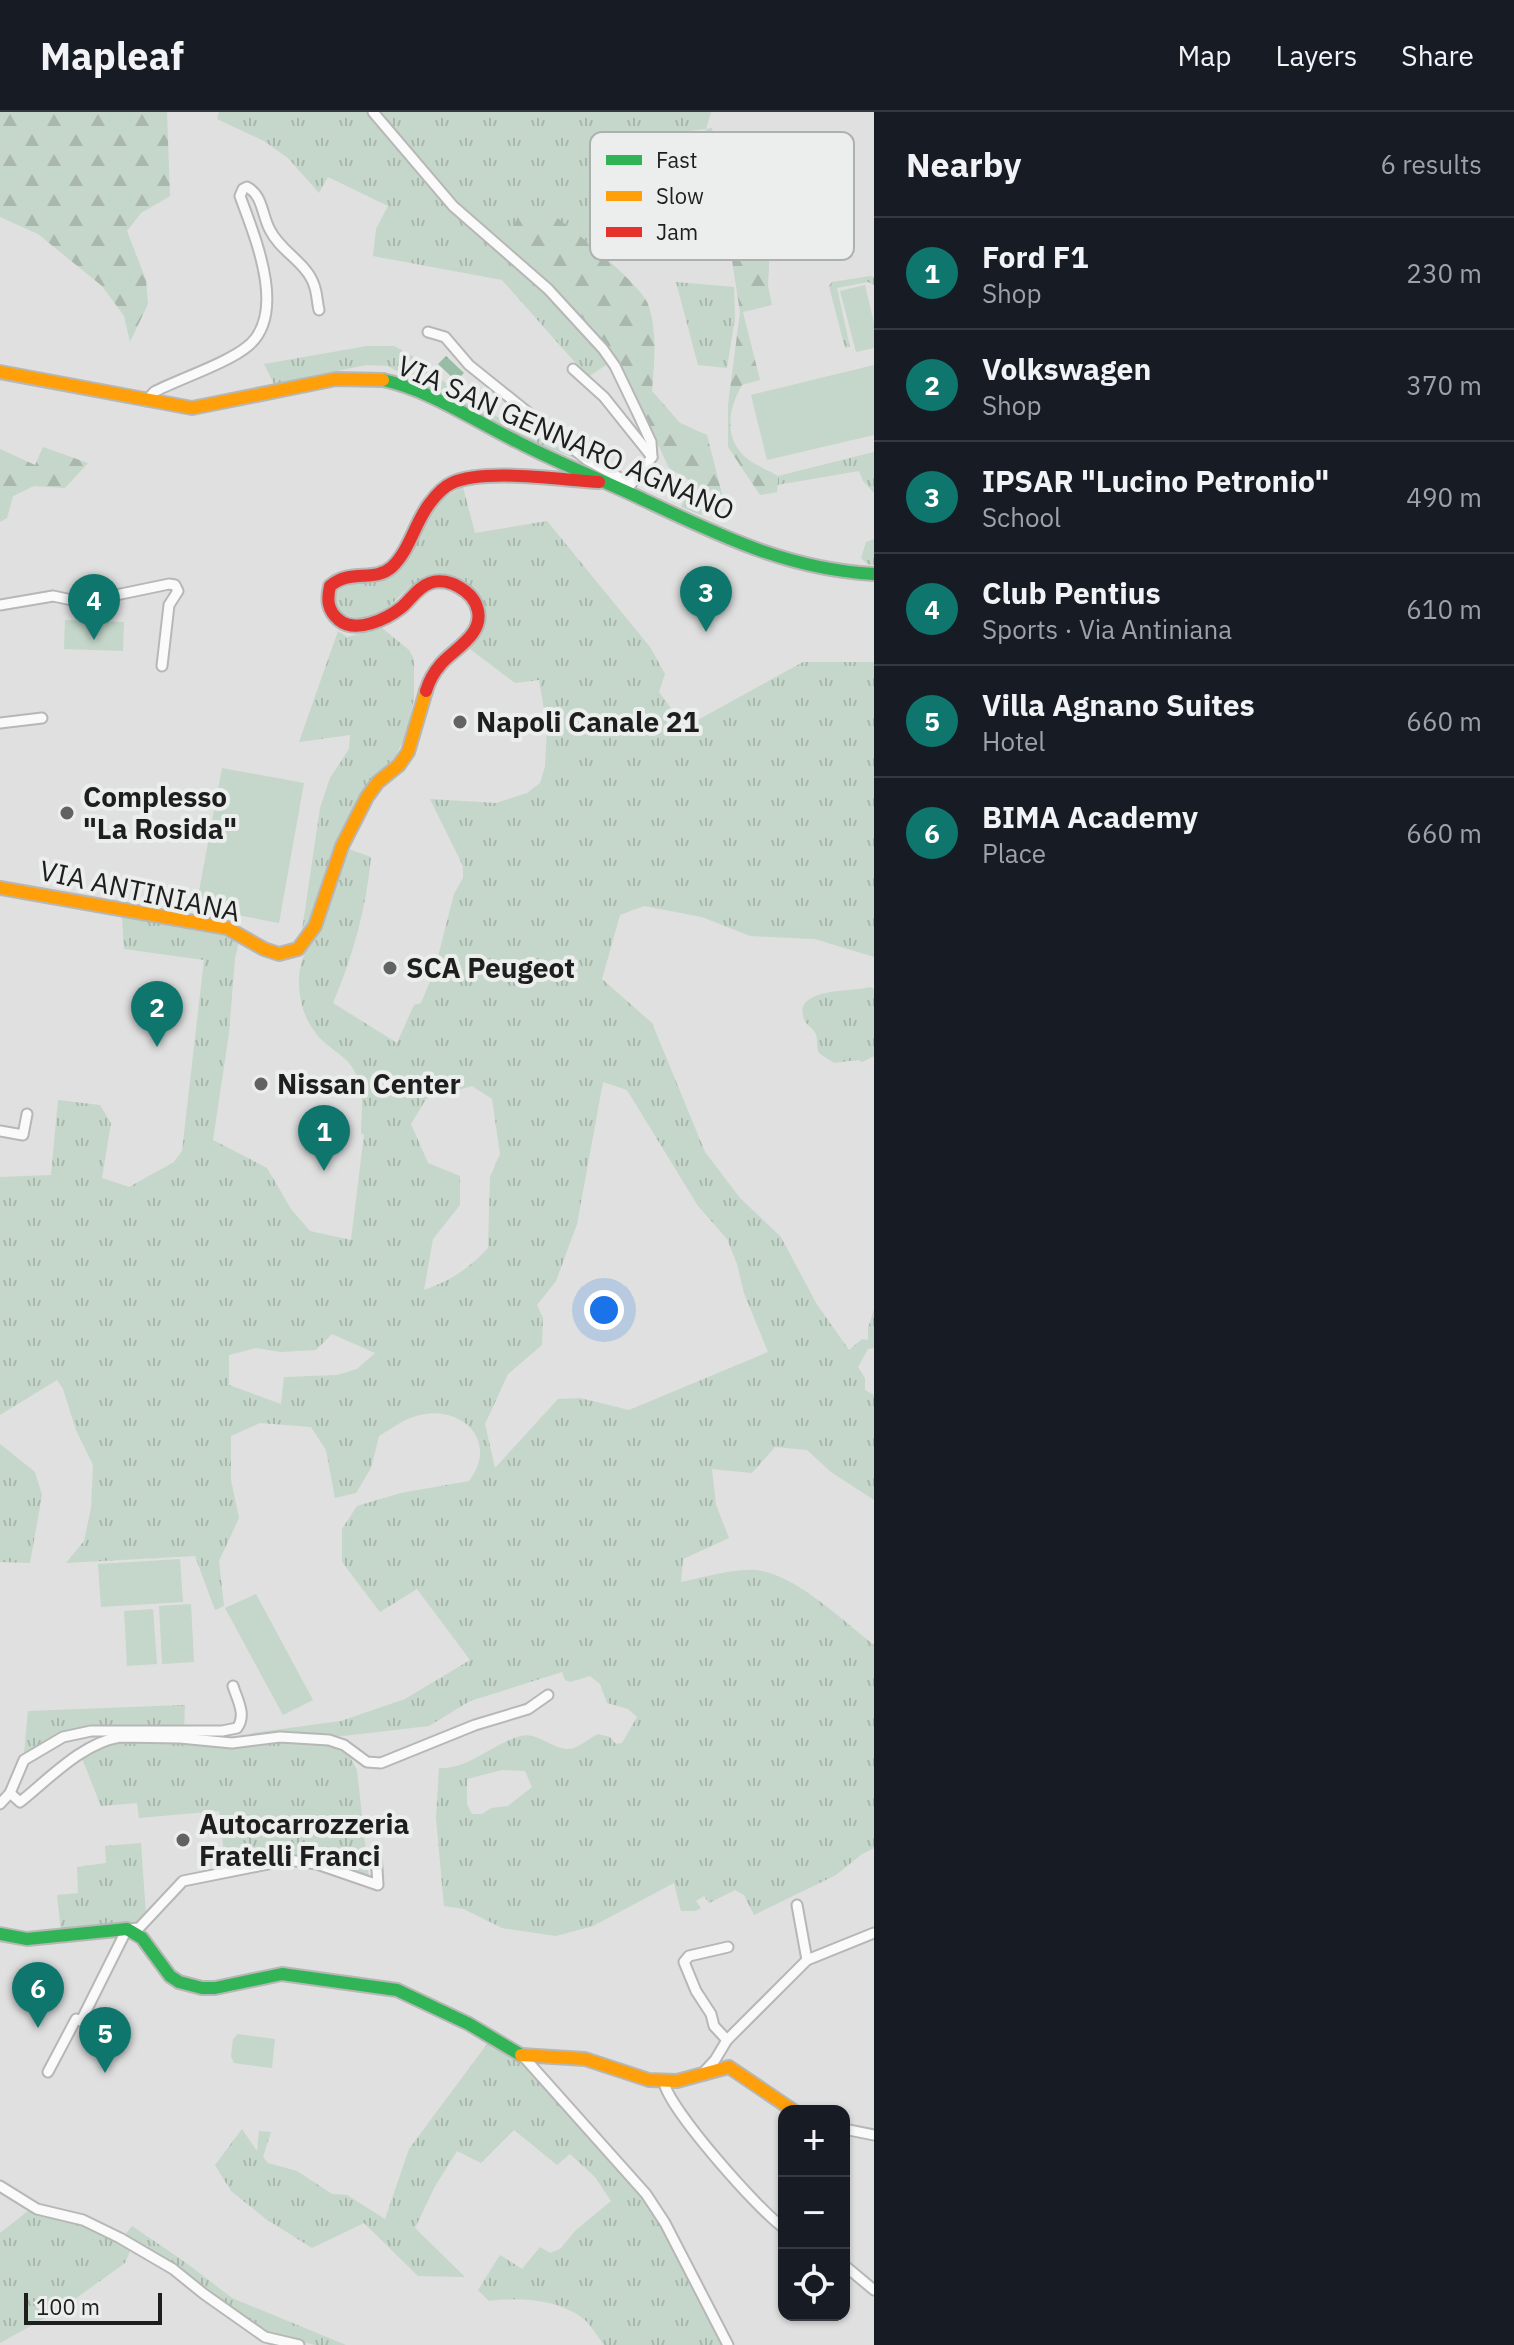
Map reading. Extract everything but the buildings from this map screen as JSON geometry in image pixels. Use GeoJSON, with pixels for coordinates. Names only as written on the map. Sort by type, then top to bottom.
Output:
{"type":"FeatureCollection","features":[{"type":"Feature","properties":{"kind":"street"},"geometry":{"type":"LineString","coordinates":[[373,112],[453,206],[548,289],[603,349],[615,366],[651,442],[652,457],[628,488],[587,460],[469,365],[445,337],[428,332]]}},
{"type":"Feature","properties":{"kind":"street"},"geometry":{"type":"LineString","coordinates":[[146,401],[154,392],[250,345],[264,319],[267,305],[262,259],[240,196],[243,189],[253,190],[257,195],[270,230],[283,249],[309,275],[319,310]]}},
{"type":"Feature","properties":{"kind":"street"},"geometry":{"type":"LineString","coordinates":[[573,369],[604,397],[652,457]]}},
{"type":"Feature","properties":{"kind":"street","name":"VIA SAN GENNARO AGNANO"},"geometry":{"type":"LineString","coordinates":[[0,372],[192,408],[219,406],[325,380],[366,378],[386,381],[423,393],[576,471],[628,488],[767,554],[815,568],[874,574]]}},
{"type":"Feature","properties":{"kind":"street","name":"VIA ANTINIANA"},"geometry":{"type":"LineString","coordinates":[[0,888],[230,929],[266,950],[284,955],[298,949],[305,944],[315,926],[340,850],[360,811],[377,782],[407,754],[429,681],[438,667],[469,638],[479,617],[475,602],[465,591],[438,581],[426,584],[398,609],[374,622],[348,624],[332,612],[327,599],[330,586],[344,575],[373,575],[390,569],[398,560],[417,518],[448,485],[458,481],[495,478],[606,482]]}},
{"type":"Feature","properties":{"kind":"street"},"geometry":{"type":"LineString","coordinates":[[0,605],[53,596],[92,600],[175,585],[178,591],[169,605],[162,666]]}},
{"type":"Feature","properties":{"kind":"street"},"geometry":{"type":"LineString","coordinates":[[0,723],[42,718]]}},
{"type":"Feature","properties":{"kind":"street"},"geometry":{"type":"LineString","coordinates":[[0,1131],[23,1135],[27,1114]]}},
{"type":"Feature","properties":{"kind":"street"},"geometry":{"type":"LineString","coordinates":[[0,1804],[10,1793],[24,1760],[72,1734],[222,1731],[237,1728],[242,1713],[233,1686]]}},
{"type":"Feature","properties":{"kind":"street"},"geometry":{"type":"LineString","coordinates":[[10,1793],[20,1802],[82,1753],[120,1737],[232,1743],[280,1737],[329,1740],[344,1745],[367,1762],[381,1763],[475,1725],[528,1709],[548,1695]]}},
{"type":"Feature","properties":{"kind":"street"},"geometry":{"type":"LineString","coordinates":[[0,1934],[27,1939],[139,1928],[183,1881],[288,1860],[317,1864],[378,1885],[376,1854]]}},
{"type":"Feature","properties":{"kind":"street"},"geometry":{"type":"LineString","coordinates":[[797,1905],[807,1960]]}},
{"type":"Feature","properties":{"kind":"street"},"geometry":{"type":"LineString","coordinates":[[127,1929],[142,1938],[170,1976],[190,1986],[215,1988],[282,1974],[397,1990],[460,2019],[522,2055],[646,2194],[665,2223],[728,2345]]}},
{"type":"Feature","properties":{"kind":"street"},"geometry":{"type":"LineString","coordinates":[[48,2072],[76,2019],[81,2021],[127,1929]]}},
{"type":"Feature","properties":{"kind":"street"},"geometry":{"type":"LineString","coordinates":[[703,2073],[727,2040],[807,1960],[874,1933]]}},
{"type":"Feature","properties":{"kind":"street"},"geometry":{"type":"LineString","coordinates":[[727,2040],[714,2026],[684,1962],[689,1956],[728,1947]]}},
{"type":"Feature","properties":{"kind":"street"},"geometry":{"type":"LineString","coordinates":[[522,2055],[585,2059],[664,2082],[729,2067],[785,2105]]}},
{"type":"Feature","properties":{"kind":"street"},"geometry":{"type":"LineString","coordinates":[[664,2082],[672,2103],[755,2205],[778,2223]]}},
{"type":"Feature","properties":{"kind":"street"},"geometry":{"type":"LineString","coordinates":[[850,2130],[874,2135]]}},
{"type":"Feature","properties":{"kind":"street"},"geometry":{"type":"LineString","coordinates":[[0,2186],[37,2209],[83,2220],[120,2238],[173,2269],[265,2337],[299,2345]]}},
{"type":"Feature","properties":{"kind":"street"},"geometry":{"type":"LineString","coordinates":[[850,2270],[874,2290]]}},
{"type":"Feature","properties":{"kind":"green space"},"geometry":{"type":"Polygon","coordinates":[[[0,112],[167,112],[170,196],[141,213],[127,231],[146,280],[148,304],[130,342],[124,316],[102,286],[38,234],[0,217],[0,112]]]}},
{"type":"Feature","properties":{"kind":"green space"},"geometry":{"type":"Polygon","coordinates":[[[219,112],[369,112],[444,201],[545,289],[609,363],[588,377],[502,280],[373,256],[376,229],[388,206],[328,177],[319,193],[288,158],[264,141],[217,119],[219,112]]]}},
{"type":"Feature","properties":{"kind":"green space"},"geometry":{"type":"Polygon","coordinates":[[[381,112],[711,112],[706,129],[590,132],[590,245],[543,207],[508,250],[455,201],[381,112]]]}},
{"type":"Feature","properties":{"kind":"green space"},"geometry":{"type":"Polygon","coordinates":[[[543,207],[590,244],[590,260],[608,260],[642,295],[648,304],[654,337],[652,391],[680,423],[707,435],[724,502],[701,515],[681,507],[692,482],[669,468],[617,358],[550,287],[508,250],[506,240],[519,215],[543,207]]]}},
{"type":"Feature","properties":{"kind":"green space"},"geometry":{"type":"Polygon","coordinates":[[[732,260],[769,260],[768,286],[772,305],[743,312],[760,380],[742,385],[733,406],[730,428],[737,448],[745,457],[778,476],[777,492],[760,495],[728,447],[728,405],[740,312],[732,260]]]}},
{"type":"Feature","properties":{"kind":"green space"},"geometry":{"type":"Polygon","coordinates":[[[874,277],[874,285],[868,282],[837,288],[850,347],[845,348],[829,286],[832,282],[874,277]]]}},
{"type":"Feature","properties":{"kind":"green space"},"geometry":{"type":"Polygon","coordinates":[[[676,282],[734,287],[735,318],[727,368],[698,365],[676,282]]]}},
{"type":"Feature","properties":{"kind":"green space"},"geometry":{"type":"Polygon","coordinates":[[[865,285],[874,323],[874,348],[856,352],[840,291],[865,285]]]}},
{"type":"Feature","properties":{"kind":"green space"},"geometry":{"type":"Polygon","coordinates":[[[367,346],[394,346],[416,358],[455,391],[492,414],[584,462],[502,430],[388,366],[366,365],[274,384],[264,364],[367,346]]]}},
{"type":"Feature","properties":{"kind":"green space"},"geometry":{"type":"Polygon","coordinates":[[[874,365],[874,435],[767,460],[751,395],[874,365]]]}},
{"type":"Feature","properties":{"kind":"green space"},"geometry":{"type":"Polygon","coordinates":[[[43,447],[88,463],[65,488],[34,486],[13,496],[7,518],[0,522],[0,449],[35,465],[43,447]]]}},
{"type":"Feature","properties":{"kind":"green space"},"geometry":{"type":"Polygon","coordinates":[[[874,452],[874,493],[859,471],[777,485],[778,476],[874,452]]]}},
{"type":"Feature","properties":{"kind":"green space"},"geometry":{"type":"Polygon","coordinates":[[[463,487],[475,533],[547,521],[650,647],[665,674],[659,692],[685,727],[803,662],[874,662],[874,957],[815,939],[750,936],[702,917],[644,906],[620,915],[602,979],[652,1023],[705,1152],[740,1198],[781,1237],[816,1303],[849,1350],[862,1339],[868,1340],[874,1309],[874,1348],[868,1349],[858,1367],[865,1378],[865,1390],[874,1395],[874,1500],[831,1472],[807,1450],[775,1447],[752,1473],[712,1469],[716,1505],[729,1538],[683,1559],[681,1582],[747,1570],[770,1573],[786,1580],[818,1600],[874,1645],[874,1848],[836,1875],[754,1915],[744,1895],[735,1890],[709,1903],[704,1896],[696,1901],[701,1908],[681,1911],[674,1883],[593,1926],[556,1936],[502,1928],[464,1909],[444,1906],[436,1818],[439,1768],[460,1765],[511,1739],[528,1735],[569,1749],[598,1734],[610,1737],[616,1744],[622,1743],[637,1717],[628,1709],[607,1703],[600,1684],[590,1676],[570,1682],[565,1680],[562,1672],[470,1701],[429,1726],[343,1736],[252,1739],[252,1733],[341,1721],[405,1699],[470,1660],[417,1589],[380,1612],[342,1562],[342,1529],[357,1506],[401,1493],[469,1481],[478,1466],[480,1451],[470,1427],[459,1419],[430,1413],[409,1418],[379,1436],[371,1468],[356,1493],[335,1498],[326,1450],[311,1427],[260,1423],[231,1436],[231,1480],[239,1518],[219,1561],[224,1606],[215,1610],[195,1556],[66,1563],[84,1541],[91,1508],[93,1465],[76,1430],[63,1389],[57,1380],[0,1415],[0,1177],[51,1175],[58,1100],[100,1105],[111,1123],[102,1178],[129,1187],[174,1162],[182,1151],[204,960],[124,949],[122,917],[239,941],[213,1140],[267,1168],[291,1209],[310,1231],[351,1240],[364,1135],[361,1133],[361,1090],[350,1064],[324,1042],[308,1021],[299,982],[303,957],[346,848],[371,857],[358,932],[333,1003],[397,1043],[414,1005],[421,1003],[434,972],[454,894],[463,878],[463,866],[430,799],[496,803],[527,793],[540,783],[545,767],[547,726],[539,680],[515,683],[470,649],[481,630],[482,609],[474,592],[461,580],[443,575],[422,579],[389,607],[366,618],[340,613],[334,600],[338,587],[380,579],[392,573],[404,558],[426,515],[463,487]],[[603,1082],[577,1224],[556,1281],[537,1305],[543,1318],[542,1345],[508,1374],[485,1424],[495,1468],[558,1399],[580,1398],[629,1410],[768,1352],[744,1293],[727,1239],[698,1206],[627,1090],[603,1082]],[[472,1086],[426,1099],[411,1124],[428,1163],[460,1176],[460,1205],[433,1239],[424,1290],[459,1273],[488,1248],[490,1177],[500,1154],[492,1099],[472,1086]],[[332,1334],[316,1350],[281,1352],[256,1348],[229,1355],[229,1385],[281,1404],[284,1377],[337,1375],[357,1369],[375,1353],[332,1334]],[[502,1770],[467,1779],[467,1804],[472,1814],[508,1806],[532,1787],[525,1771],[502,1770]]]}},
{"type":"Feature","properties":{"kind":"green space"},"geometry":{"type":"Polygon","coordinates":[[[874,539],[874,565],[867,564],[861,558],[866,542],[874,539]]]}},
{"type":"Feature","properties":{"kind":"green space"},"geometry":{"type":"Polygon","coordinates":[[[65,620],[124,622],[123,651],[64,649],[65,620]]]}},
{"type":"Feature","properties":{"kind":"green space"},"geometry":{"type":"Polygon","coordinates":[[[382,628],[409,650],[414,659],[414,699],[406,735],[395,757],[371,782],[340,832],[309,924],[301,937],[320,808],[330,778],[349,749],[350,735],[299,742],[338,631],[347,637],[382,628]]]}},
{"type":"Feature","properties":{"kind":"green space"},"geometry":{"type":"Polygon","coordinates":[[[222,768],[304,783],[279,923],[196,907],[222,768]]]}},
{"type":"Feature","properties":{"kind":"green space"},"geometry":{"type":"Polygon","coordinates":[[[870,987],[874,989],[874,1056],[862,1062],[834,1063],[819,1053],[816,1034],[805,1021],[803,1009],[807,1001],[816,996],[870,987]]]}},
{"type":"Feature","properties":{"kind":"green space"},"geometry":{"type":"Polygon","coordinates":[[[0,1444],[35,1472],[42,1495],[30,1563],[0,1562],[0,1444]]]}},
{"type":"Feature","properties":{"kind":"green space"},"geometry":{"type":"Polygon","coordinates":[[[180,1559],[183,1602],[101,1607],[98,1564],[180,1559]]]}},
{"type":"Feature","properties":{"kind":"green space"},"geometry":{"type":"Polygon","coordinates":[[[256,1594],[313,1700],[283,1715],[225,1608],[256,1594]]]}},
{"type":"Feature","properties":{"kind":"green space"},"geometry":{"type":"Polygon","coordinates":[[[191,1604],[194,1662],[162,1664],[159,1606],[191,1604]]]}},
{"type":"Feature","properties":{"kind":"green space"},"geometry":{"type":"Polygon","coordinates":[[[153,1609],[157,1664],[127,1666],[124,1611],[153,1609]]]}},
{"type":"Feature","properties":{"kind":"green space"},"geometry":{"type":"Polygon","coordinates":[[[185,1705],[184,1727],[68,1733],[24,1753],[28,1711],[185,1705]]]}},
{"type":"Feature","properties":{"kind":"green space"},"geometry":{"type":"Polygon","coordinates":[[[184,1741],[233,1747],[286,1742],[338,1748],[350,1757],[357,1770],[369,1879],[313,1859],[286,1857],[226,1869],[219,1811],[139,1818],[137,1803],[101,1806],[81,1756],[107,1742],[184,1741]]]}},
{"type":"Feature","properties":{"kind":"green space"},"geometry":{"type":"Polygon","coordinates":[[[141,1843],[146,1915],[137,1922],[61,1931],[57,1895],[78,1893],[77,1867],[106,1863],[105,1846],[141,1843]]]}},
{"type":"Feature","properties":{"kind":"green space"},"geometry":{"type":"Polygon","coordinates":[[[238,2034],[275,2039],[272,2068],[234,2063],[231,2056],[233,2039],[238,2034]]]}},
{"type":"Feature","properties":{"kind":"green space"},"geometry":{"type":"Polygon","coordinates":[[[490,2040],[513,2054],[635,2185],[662,2223],[722,2345],[604,2345],[585,2320],[564,2308],[526,2300],[489,2301],[478,2290],[500,2255],[522,2269],[540,2247],[550,2253],[560,2249],[576,2230],[611,2201],[595,2177],[570,2154],[557,2165],[514,2130],[481,2163],[457,2151],[434,2188],[415,2228],[465,2277],[418,2276],[364,2223],[312,2248],[266,2219],[231,2191],[215,2165],[242,2129],[257,2151],[259,2131],[271,2132],[263,2157],[268,2163],[297,2171],[332,2194],[347,2195],[385,2219],[409,2149],[490,2040]]]}},
{"type":"Feature","properties":{"kind":"green space"},"geometry":{"type":"Polygon","coordinates":[[[28,2211],[86,2226],[130,2251],[125,2263],[61,2309],[0,2343],[0,2233],[28,2211]]]}},
{"type":"Feature","properties":{"kind":"green space"},"geometry":{"type":"Polygon","coordinates":[[[132,2226],[232,2298],[346,2345],[315,2345],[264,2332],[125,2235],[132,2226]]]}},
{"type":"Feature","properties":{"kind":"water"},"geometry":{"type":"Polygon","coordinates":[[[446,356],[464,373],[456,381],[438,364],[446,356]]]}},
{"type":"Feature","properties":{"kind":"traffic: fast"},"geometry":{"type":"LineString","coordinates":[[383,380],[434,398],[546,456],[752,548],[811,565],[874,574]]}},
{"type":"Feature","properties":{"kind":"traffic: fast"},"geometry":{"type":"LineString","coordinates":[[0,1934],[27,1939],[127,1929],[142,1938],[170,1976],[179,1982],[202,1988],[282,1974],[397,1990],[469,2024],[521,2055]]}},
{"type":"Feature","properties":{"kind":"traffic: slow"},"geometry":{"type":"LineString","coordinates":[[0,372],[192,408],[336,379],[383,380]]}},
{"type":"Feature","properties":{"kind":"traffic: slow"},"geometry":{"type":"LineString","coordinates":[[0,888],[227,928],[279,954],[298,949],[315,926],[342,846],[367,797],[408,752],[426,691]]}},
{"type":"Feature","properties":{"kind":"traffic: slow"},"geometry":{"type":"LineString","coordinates":[[521,2055],[585,2059],[649,2080],[677,2081],[729,2067],[785,2105]]}},
{"type":"Feature","properties":{"kind":"traffic: jam"},"geometry":{"type":"LineString","coordinates":[[426,691],[438,667],[476,627],[478,611],[471,597],[452,584],[434,582],[422,587],[388,616],[354,626],[339,620],[332,612],[328,600],[330,586],[346,578],[378,574],[392,567],[430,503],[452,483],[484,476],[599,482]]}},
{"type":"Feature","properties":{"kind":"place","name":"IPSAR \"Lucino Petronio\""},"geometry":{"type":"Point","coordinates":[706,632]}},
{"type":"Feature","properties":{"kind":"place","name":"Club Pentius"},"geometry":{"type":"Point","coordinates":[94,640]}},
{"type":"Feature","properties":{"kind":"place","name":"Napoli Canale 21"},"geometry":{"type":"Point","coordinates":[460,722]}},
{"type":"Feature","properties":{"kind":"place","name":"Complesso \"La Rosida\""},"geometry":{"type":"Point","coordinates":[67,813]}},
{"type":"Feature","properties":{"kind":"place","name":"SCA Peugeot"},"geometry":{"type":"Point","coordinates":[390,968]}},
{"type":"Feature","properties":{"kind":"place","name":"Volkswagen"},"geometry":{"type":"Point","coordinates":[157,1047]}},
{"type":"Feature","properties":{"kind":"place","name":"Nissan Center"},"geometry":{"type":"Point","coordinates":[261,1084]}},
{"type":"Feature","properties":{"kind":"place","name":"Ford F1"},"geometry":{"type":"Point","coordinates":[324,1171]}},
{"type":"Feature","properties":{"kind":"place","name":"Autocarrozzeria Fratelli Franci"},"geometry":{"type":"Point","coordinates":[183,1840]}},
{"type":"Feature","properties":{"kind":"place","name":"BIMA Academy"},"geometry":{"type":"Point","coordinates":[38,2028]}},
{"type":"Feature","properties":{"kind":"place","name":"Villa Agnano Suites"},"geometry":{"type":"Point","coordinates":[105,2073]}}]}
